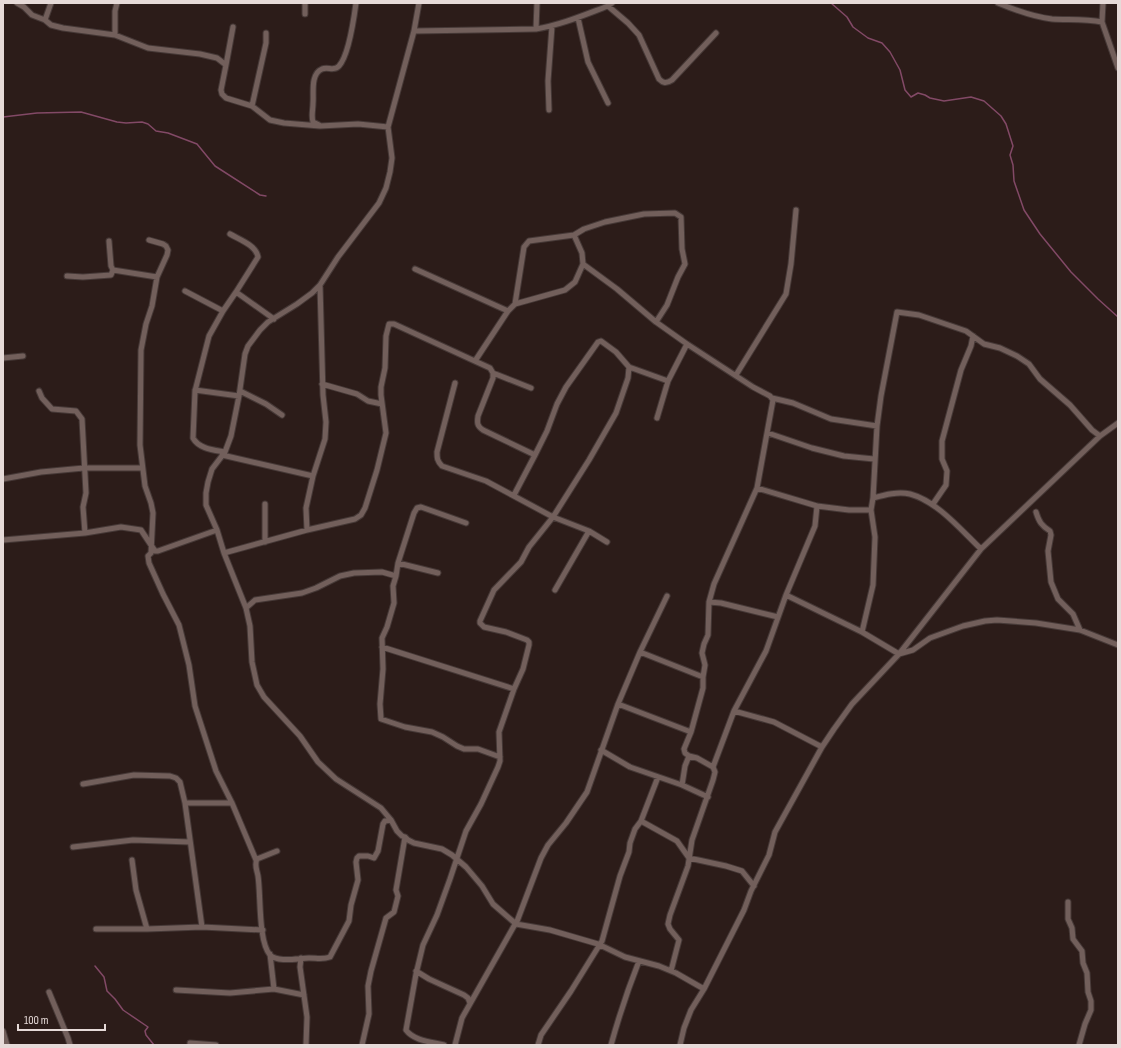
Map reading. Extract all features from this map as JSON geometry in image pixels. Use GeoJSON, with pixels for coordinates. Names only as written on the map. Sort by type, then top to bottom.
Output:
{"type":"FeatureCollection","features":[{"type":"Feature","properties":{"kind":"street"},"geometry":{"type":"LineString","coordinates":[[17,3],[24,7],[32,15],[45,20],[51,25],[115,35],[148,48],[200,54],[217,58],[226,65]]}},
{"type":"Feature","properties":{"kind":"street"},"geometry":{"type":"LineString","coordinates":[[45,20],[51,3]]}},
{"type":"Feature","properties":{"kind":"street"},"geometry":{"type":"LineString","coordinates":[[115,35],[115,11],[117,3]]}},
{"type":"Feature","properties":{"kind":"street"},"geometry":{"type":"LineString","coordinates":[[305,3],[305,14]]}},
{"type":"Feature","properties":{"kind":"street"},"geometry":{"type":"LineString","coordinates":[[320,126],[313,122],[312,119],[314,102],[313,84],[321,70],[324,68],[334,69],[340,66],[352,30],[356,3]]}},
{"type":"Feature","properties":{"kind":"street"},"geometry":{"type":"LineString","coordinates":[[418,3],[414,31],[388,127],[392,158],[386,188],[378,203],[338,256],[320,285],[312,293],[268,322],[248,346],[245,354],[231,436],[224,453],[212,469],[208,482],[206,505],[217,530],[224,553],[246,608],[250,626],[256,685],[264,697],[300,736],[321,766],[336,778],[381,808],[402,836],[405,836],[408,840],[414,843],[442,849],[448,852],[466,867],[482,886],[493,904],[516,924],[550,930],[600,945],[625,957],[660,966],[704,990]]}},
{"type":"Feature","properties":{"kind":"street"},"geometry":{"type":"LineString","coordinates":[[536,29],[537,3]]}},
{"type":"Feature","properties":{"kind":"street"},"geometry":{"type":"LineString","coordinates":[[998,3],[1020,12],[1051,18],[1085,19],[1102,22]]}},
{"type":"Feature","properties":{"kind":"street"},"geometry":{"type":"LineString","coordinates":[[1103,3],[1102,22],[1118,68]]}},
{"type":"Feature","properties":{"kind":"street"},"geometry":{"type":"LineString","coordinates":[[414,31],[536,29],[578,18],[610,5],[639,35],[659,79],[668,83],[716,33]]}},
{"type":"Feature","properties":{"kind":"street"},"geometry":{"type":"LineString","coordinates":[[578,18],[588,62],[608,103]]}},
{"type":"Feature","properties":{"kind":"street"},"geometry":{"type":"LineString","coordinates":[[549,110],[548,81],[552,26]]}},
{"type":"Feature","properties":{"kind":"street"},"geometry":{"type":"LineString","coordinates":[[233,28],[221,90],[222,94],[226,98],[252,106],[265,116],[278,122],[320,126],[358,124],[388,127]]}},
{"type":"Feature","properties":{"kind":"street"},"geometry":{"type":"LineString","coordinates":[[252,106],[266,43],[266,33]]}},
{"type":"Feature","properties":{"kind":"street"},"geometry":{"type":"LineString","coordinates":[[736,375],[786,294],[791,264],[796,210]]}},
{"type":"Feature","properties":{"kind":"street"},"geometry":{"type":"LineString","coordinates":[[515,304],[524,246],[529,241],[574,235],[584,229],[605,222],[644,214],[675,213],[679,214],[682,220],[682,249],[685,264],[667,305],[656,322]]}},
{"type":"Feature","properties":{"kind":"street"},"geometry":{"type":"LineString","coordinates":[[230,234],[249,245],[255,250],[258,257],[223,311],[209,336],[195,390],[193,438],[195,442],[201,446],[313,476]]}},
{"type":"Feature","properties":{"kind":"street"},"geometry":{"type":"LineString","coordinates":[[475,361],[508,311],[515,304],[565,290],[575,282],[583,264],[582,253],[574,235]]}},
{"type":"Feature","properties":{"kind":"street"},"geometry":{"type":"LineString","coordinates":[[149,240],[163,244],[168,250],[157,277],[152,306],[146,324],[141,350],[140,445],[145,486],[153,513],[150,543]]}},
{"type":"Feature","properties":{"kind":"street"},"geometry":{"type":"LineString","coordinates":[[66,276],[83,277],[111,275],[113,270],[111,266],[109,241]]}},
{"type":"Feature","properties":{"kind":"street"},"geometry":{"type":"LineString","coordinates":[[583,264],[617,289],[656,322],[687,344],[772,398],[793,404],[831,419],[877,426]]}},
{"type":"Feature","properties":{"kind":"street"},"geometry":{"type":"LineString","coordinates":[[415,269],[508,311]]}},
{"type":"Feature","properties":{"kind":"street"},"geometry":{"type":"LineString","coordinates":[[113,270],[157,277]]}},
{"type":"Feature","properties":{"kind":"street"},"geometry":{"type":"LineString","coordinates":[[307,530],[306,508],[313,476],[325,439],[326,422],[322,384],[320,285]]}},
{"type":"Feature","properties":{"kind":"street"},"geometry":{"type":"LineString","coordinates":[[185,291],[223,311]]}},
{"type":"Feature","properties":{"kind":"street"},"geometry":{"type":"LineString","coordinates":[[236,292],[274,319]]}},
{"type":"Feature","properties":{"kind":"street"},"geometry":{"type":"LineString","coordinates":[[862,632],[873,585],[875,537],[871,510],[880,396],[897,312],[919,315],[966,331],[984,344],[1000,348],[1017,356],[1029,364],[1040,379],[1070,405],[1092,430],[1100,436]]}},
{"type":"Feature","properties":{"kind":"street"},"geometry":{"type":"LineString","coordinates":[[224,553],[307,530],[355,519],[361,515],[365,508],[377,470],[386,433],[382,404],[382,379],[385,368],[386,336],[389,324],[394,324],[490,368],[494,373],[531,388]]}},
{"type":"Feature","properties":{"kind":"street"},"geometry":{"type":"LineString","coordinates":[[934,504],[946,485],[947,471],[942,459],[942,441],[961,370],[973,336]]}},
{"type":"Feature","properties":{"kind":"street"},"geometry":{"type":"LineString","coordinates":[[514,495],[535,456],[547,431],[557,404],[566,387],[598,342],[601,341],[616,352],[629,367],[668,381]]}},
{"type":"Feature","properties":{"kind":"street"},"geometry":{"type":"LineString","coordinates":[[658,418],[668,381],[687,344]]}},
{"type":"Feature","properties":{"kind":"street"},"geometry":{"type":"LineString","coordinates":[[3,358],[23,356]]}},
{"type":"Feature","properties":{"kind":"street"},"geometry":{"type":"LineString","coordinates":[[444,1045],[416,1038],[406,1030],[416,971],[423,945],[437,915],[466,831],[482,804],[498,768],[500,757],[499,732],[514,689],[523,669],[529,642],[506,632],[484,628],[480,621],[494,590],[521,562],[529,547],[553,517],[616,413],[628,378],[629,367]]}},
{"type":"Feature","properties":{"kind":"street"},"geometry":{"type":"LineString","coordinates":[[494,373],[478,416],[478,427],[535,456]]}},
{"type":"Feature","properties":{"kind":"street"},"geometry":{"type":"LineString","coordinates":[[455,383],[437,452],[437,459],[439,463],[442,466],[486,481],[553,517],[589,531],[607,542]]}},
{"type":"Feature","properties":{"kind":"street"},"geometry":{"type":"LineString","coordinates":[[322,384],[357,394],[368,401],[382,404]]}},
{"type":"Feature","properties":{"kind":"street"},"geometry":{"type":"LineString","coordinates":[[195,390],[239,394],[266,404],[282,415]]}},
{"type":"Feature","properties":{"kind":"street"},"geometry":{"type":"LineString","coordinates":[[38,391],[52,410],[76,411],[82,419],[86,493],[83,506],[85,533]]}},
{"type":"Feature","properties":{"kind":"street"},"geometry":{"type":"LineString","coordinates":[[714,767],[689,756],[685,753],[684,749],[691,732],[703,688],[705,665],[702,653],[708,635],[709,602],[714,584],[757,488],[773,405],[772,398]]}},
{"type":"Feature","properties":{"kind":"street"},"geometry":{"type":"LineString","coordinates":[[680,1045],[684,1028],[691,1010],[704,990],[744,910],[769,855],[775,832],[822,747],[852,704],[899,654],[981,549],[1100,436],[1118,423]]}},
{"type":"Feature","properties":{"kind":"street"},"geometry":{"type":"LineString","coordinates":[[768,433],[812,448],[844,456],[874,459]]}},
{"type":"Feature","properties":{"kind":"street"},"geometry":{"type":"LineString","coordinates":[[3,479],[41,472],[84,468],[142,468]]}},
{"type":"Feature","properties":{"kind":"street"},"geometry":{"type":"LineString","coordinates":[[757,488],[817,506],[849,510],[871,510]]}},
{"type":"Feature","properties":{"kind":"street"},"geometry":{"type":"LineString","coordinates":[[872,498],[890,494],[909,494],[934,504],[981,549]]}},
{"type":"Feature","properties":{"kind":"street"},"geometry":{"type":"LineString","coordinates":[[265,504],[265,542]]}},
{"type":"Feature","properties":{"kind":"street"},"geometry":{"type":"LineString","coordinates":[[466,523],[421,506],[417,508],[414,513],[398,563],[393,586],[394,603],[382,638],[383,676],[380,704],[381,719],[405,727],[432,732],[464,749],[478,749],[500,757]]}},
{"type":"Feature","properties":{"kind":"street"},"geometry":{"type":"LineString","coordinates":[[671,971],[679,940],[668,924],[688,866],[692,840],[708,797],[715,772],[714,767],[734,711],[766,651],[786,595],[815,526],[817,506]]}},
{"type":"Feature","properties":{"kind":"street"},"geometry":{"type":"LineString","coordinates":[[1036,512],[1038,520],[1042,526],[1050,531],[1051,535],[1048,551],[1051,582],[1058,599],[1073,614],[1080,630]]}},
{"type":"Feature","properties":{"kind":"street"},"geometry":{"type":"LineString","coordinates":[[3,540],[85,533],[121,527],[140,530],[150,543],[153,552]]}},
{"type":"Feature","properties":{"kind":"street"},"geometry":{"type":"LineString","coordinates":[[217,530],[153,552],[148,556],[149,563],[179,625],[189,664],[196,706],[216,771],[232,803],[256,860],[262,930],[266,947],[270,954],[274,989]]}},
{"type":"Feature","properties":{"kind":"street"},"geometry":{"type":"LineString","coordinates":[[556,590],[589,531]]}},
{"type":"Feature","properties":{"kind":"street"},"geometry":{"type":"LineString","coordinates":[[398,563],[438,573]]}},
{"type":"Feature","properties":{"kind":"street"},"geometry":{"type":"LineString","coordinates":[[246,608],[255,600],[302,593],[340,576],[354,573],[382,572],[396,576]]}},
{"type":"Feature","properties":{"kind":"street"},"geometry":{"type":"LineString","coordinates":[[786,595],[862,632],[899,654],[913,650],[930,638],[963,626],[997,620],[1036,623],[1080,630],[1118,645]]}},
{"type":"Feature","properties":{"kind":"street"},"geometry":{"type":"LineString","coordinates":[[455,1045],[458,1027],[470,1003],[516,924],[541,858],[548,845],[566,823],[587,792],[618,704],[640,652],[667,596]]}},
{"type":"Feature","properties":{"kind":"street"},"geometry":{"type":"LineString","coordinates":[[709,602],[721,603],[778,617]]}},
{"type":"Feature","properties":{"kind":"street"},"geometry":{"type":"LineString","coordinates":[[382,647],[514,689]]}},
{"type":"Feature","properties":{"kind":"street"},"geometry":{"type":"LineString","coordinates":[[640,652],[703,677]]}},
{"type":"Feature","properties":{"kind":"street"},"geometry":{"type":"LineString","coordinates":[[618,704],[691,732]]}},
{"type":"Feature","properties":{"kind":"street"},"geometry":{"type":"LineString","coordinates":[[734,711],[774,722],[822,747]]}},
{"type":"Feature","properties":{"kind":"street"},"geometry":{"type":"LineString","coordinates":[[602,750],[630,767],[682,785],[708,797]]}},
{"type":"Feature","properties":{"kind":"street"},"geometry":{"type":"LineString","coordinates":[[682,785],[685,766],[689,756]]}},
{"type":"Feature","properties":{"kind":"street"},"geometry":{"type":"LineString","coordinates":[[83,784],[134,775],[170,776],[176,778],[180,782],[185,803],[202,927]]}},
{"type":"Feature","properties":{"kind":"street"},"geometry":{"type":"LineString","coordinates":[[538,1045],[541,1035],[600,945],[619,884],[620,876],[629,852],[630,843],[635,829],[641,821],[658,777]]}},
{"type":"Feature","properties":{"kind":"street"},"geometry":{"type":"LineString","coordinates":[[185,803],[232,803]]}},
{"type":"Feature","properties":{"kind":"street"},"geometry":{"type":"LineString","coordinates":[[270,954],[273,957],[286,960],[301,958],[322,959],[330,957],[349,921],[358,880],[356,858],[359,856],[368,856],[374,858],[378,851],[382,824],[385,821],[391,820]]}},
{"type":"Feature","properties":{"kind":"street"},"geometry":{"type":"LineString","coordinates":[[641,821],[677,841],[689,858],[742,871],[754,886]]}},
{"type":"Feature","properties":{"kind":"street"},"geometry":{"type":"LineString","coordinates":[[362,1045],[369,1014],[368,986],[371,971],[386,918],[394,912],[398,896],[396,890],[405,836]]}},
{"type":"Feature","properties":{"kind":"street"},"geometry":{"type":"LineString","coordinates":[[73,847],[133,840],[190,842]]}},
{"type":"Feature","properties":{"kind":"street"},"geometry":{"type":"LineString","coordinates":[[256,860],[278,851]]}},
{"type":"Feature","properties":{"kind":"street"},"geometry":{"type":"LineString","coordinates":[[132,860],[136,890],[147,929]]}},
{"type":"Feature","properties":{"kind":"street"},"geometry":{"type":"LineString","coordinates":[[1068,902],[1068,918],[1072,928],[1073,940],[1082,951],[1083,963],[1087,973],[1088,992],[1091,1001],[1091,1010],[1085,1024],[1080,1045]]}},
{"type":"Feature","properties":{"kind":"street"},"geometry":{"type":"LineString","coordinates":[[96,929],[202,927],[262,930]]}},
{"type":"Feature","properties":{"kind":"street"},"geometry":{"type":"LineString","coordinates":[[301,958],[300,967],[307,1017],[306,1045]]}},
{"type":"Feature","properties":{"kind":"street"},"geometry":{"type":"LineString","coordinates":[[611,1045],[626,992],[639,961]]}},
{"type":"Feature","properties":{"kind":"street"},"geometry":{"type":"LineString","coordinates":[[416,971],[429,979],[464,995],[468,998],[470,1003]]}},
{"type":"Feature","properties":{"kind":"street"},"geometry":{"type":"LineString","coordinates":[[176,990],[230,993],[274,989],[304,995]]}},
{"type":"Feature","properties":{"kind":"street"},"geometry":{"type":"LineString","coordinates":[[49,992],[70,1045]]}},
{"type":"Feature","properties":{"kind":"street"},"geometry":{"type":"LineString","coordinates":[[3,1031],[7,1045]]}},
{"type":"Feature","properties":{"kind":"street"},"geometry":{"type":"LineString","coordinates":[[190,1043],[216,1045]]}},
{"type":"Feature","properties":{"kind":"waterway"},"geometry":{"type":"LineString","coordinates":[[831,3],[847,17],[853,27],[868,38],[882,43],[890,52],[900,70],[905,90],[911,97],[918,93],[930,98],[944,101],[971,97],[984,101],[1001,116],[1006,124],[1013,146],[1010,155],[1013,165],[1014,181],[1024,210],[1040,234],[1071,272],[1118,317]]}},
{"type":"Feature","properties":{"kind":"waterway"},"geometry":{"type":"LineString","coordinates":[[3,117],[37,113],[81,112],[117,122],[142,122],[148,124],[156,131],[168,133],[197,144],[215,166],[260,195],[266,196]]}},
{"type":"Feature","properties":{"kind":"waterway"},"geometry":{"type":"LineString","coordinates":[[95,966],[104,977],[107,991],[123,1010],[148,1027],[145,1031],[146,1035],[154,1045]]}}]}
